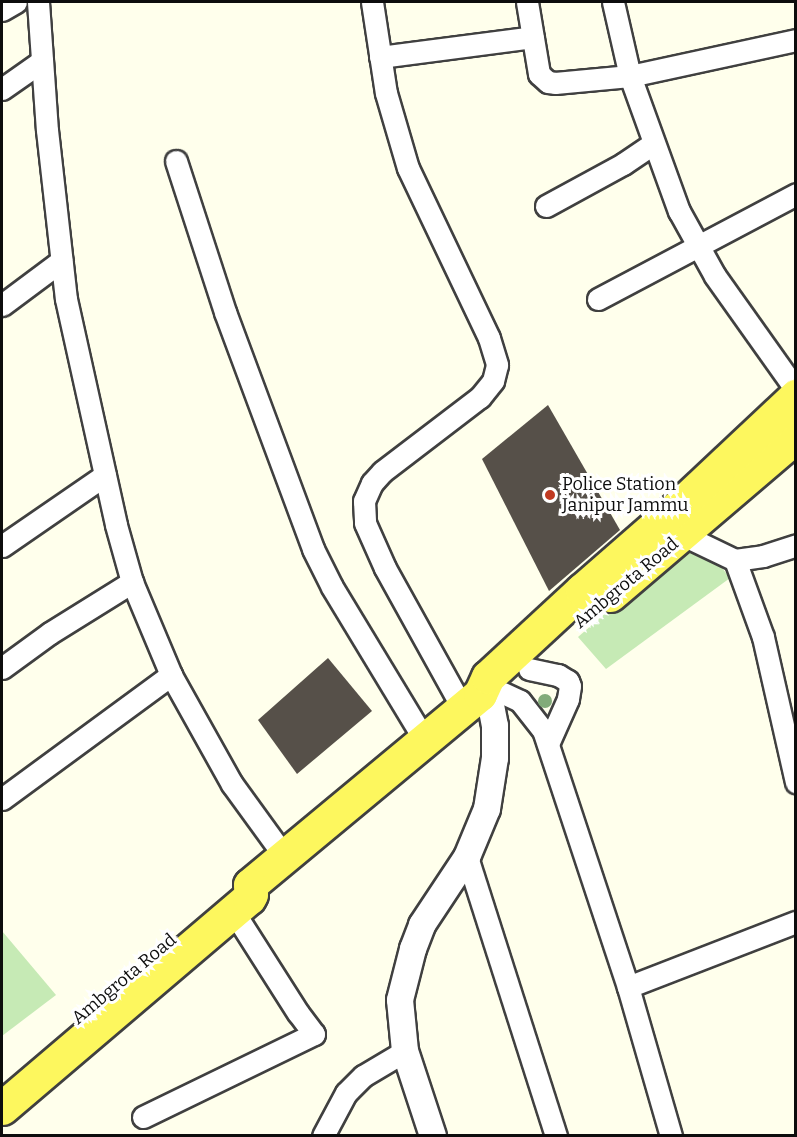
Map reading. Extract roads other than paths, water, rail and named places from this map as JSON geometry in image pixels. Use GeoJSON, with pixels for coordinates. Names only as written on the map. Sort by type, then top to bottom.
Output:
{"type":"FeatureCollection","features":[{"type":"Feature","properties":{"kind":"main road"},"geometry":{"type":"LineString","coordinates":[[2,1108],[285,858],[424,739],[483,697],[488,678],[582,590],[684,501],[795,396]]}},
{"type":"Feature","properties":{"kind":"main road","name":"Ambgrota Road"},"geometry":{"type":"LineString","coordinates":[[483,697],[529,669],[592,610],[683,535],[795,436]]}},
{"type":"Feature","properties":{"kind":"main road","name":"Ambgrota Road"},"geometry":{"type":"LineString","coordinates":[[2,1082],[234,888],[242,898]]}},
{"type":"Feature","properties":{"kind":"street"},"geometry":{"type":"LineString","coordinates":[[2,10],[16,2]]}},
{"type":"Feature","properties":{"kind":"street"},"geometry":{"type":"LineString","coordinates":[[38,2],[66,299],[105,476],[132,582],[171,675],[232,784],[285,858]]}},
{"type":"Feature","properties":{"kind":"street"},"geometry":{"type":"LineString","coordinates":[[372,2],[386,93],[408,168],[489,338],[497,364],[493,381],[480,397],[382,472],[372,483],[364,501],[365,523],[385,568],[483,697],[495,726],[492,789],[476,840],[422,925],[413,949],[400,1000],[405,1051],[433,1136]]}},
{"type":"Feature","properties":{"kind":"street"},"geometry":{"type":"LineString","coordinates":[[527,2],[539,74],[548,82],[630,76],[795,40]]}},
{"type":"Feature","properties":{"kind":"street"},"geometry":{"type":"LineString","coordinates":[[613,2],[630,76],[679,211],[697,246],[795,390]]}},
{"type":"Feature","properties":{"kind":"street"},"geometry":{"type":"LineString","coordinates":[[380,57],[533,37]]}},
{"type":"Feature","properties":{"kind":"street"},"geometry":{"type":"LineString","coordinates":[[2,89],[42,61]]}},
{"type":"Feature","properties":{"kind":"street"},"geometry":{"type":"LineString","coordinates":[[546,206],[623,164],[654,143]]}},
{"type":"Feature","properties":{"kind":"street"},"geometry":{"type":"LineString","coordinates":[[176,161],[225,312],[313,549],[332,587],[424,739]]}},
{"type":"Feature","properties":{"kind":"street"},"geometry":{"type":"LineString","coordinates":[[598,300],[795,194]]}},
{"type":"Feature","properties":{"kind":"street"},"geometry":{"type":"LineString","coordinates":[[2,305],[61,261]]}},
{"type":"Feature","properties":{"kind":"street"},"geometry":{"type":"LineString","coordinates":[[2,546],[105,476]]}},
{"type":"Feature","properties":{"kind":"street"},"geometry":{"type":"LineString","coordinates":[[683,535],[735,560],[753,558],[795,545]]}},
{"type":"Feature","properties":{"kind":"street"},"geometry":{"type":"LineString","coordinates":[[735,560],[766,648],[795,782]]}},
{"type":"Feature","properties":{"kind":"street"},"geometry":{"type":"LineString","coordinates":[[2,668],[132,582]]}},
{"type":"Feature","properties":{"kind":"street"},"geometry":{"type":"LineString","coordinates":[[529,669],[558,675],[568,681],[570,686],[565,708],[548,744]]}},
{"type":"Feature","properties":{"kind":"street"},"geometry":{"type":"LineString","coordinates":[[2,799],[171,675]]}},
{"type":"Feature","properties":{"kind":"street"},"geometry":{"type":"LineString","coordinates":[[483,697],[520,701],[543,730],[628,987],[671,1136]]}},
{"type":"Feature","properties":{"kind":"street"},"geometry":{"type":"LineString","coordinates":[[467,857],[556,1136]]}},
{"type":"Feature","properties":{"kind":"street"},"geometry":{"type":"LineString","coordinates":[[143,1117],[314,1034],[298,1013],[242,898]]}},
{"type":"Feature","properties":{"kind":"street"},"geometry":{"type":"LineString","coordinates":[[628,987],[795,922]]}},
{"type":"Feature","properties":{"kind":"street"},"geometry":{"type":"LineString","coordinates":[[323,1136],[346,1093],[363,1076],[405,1051]]}},
{"type":"Feature","properties":{"kind":"place","name":"Police Station Janipur Jammu"},"geometry":{"type":"Point","coordinates":[550,495]}}]}
